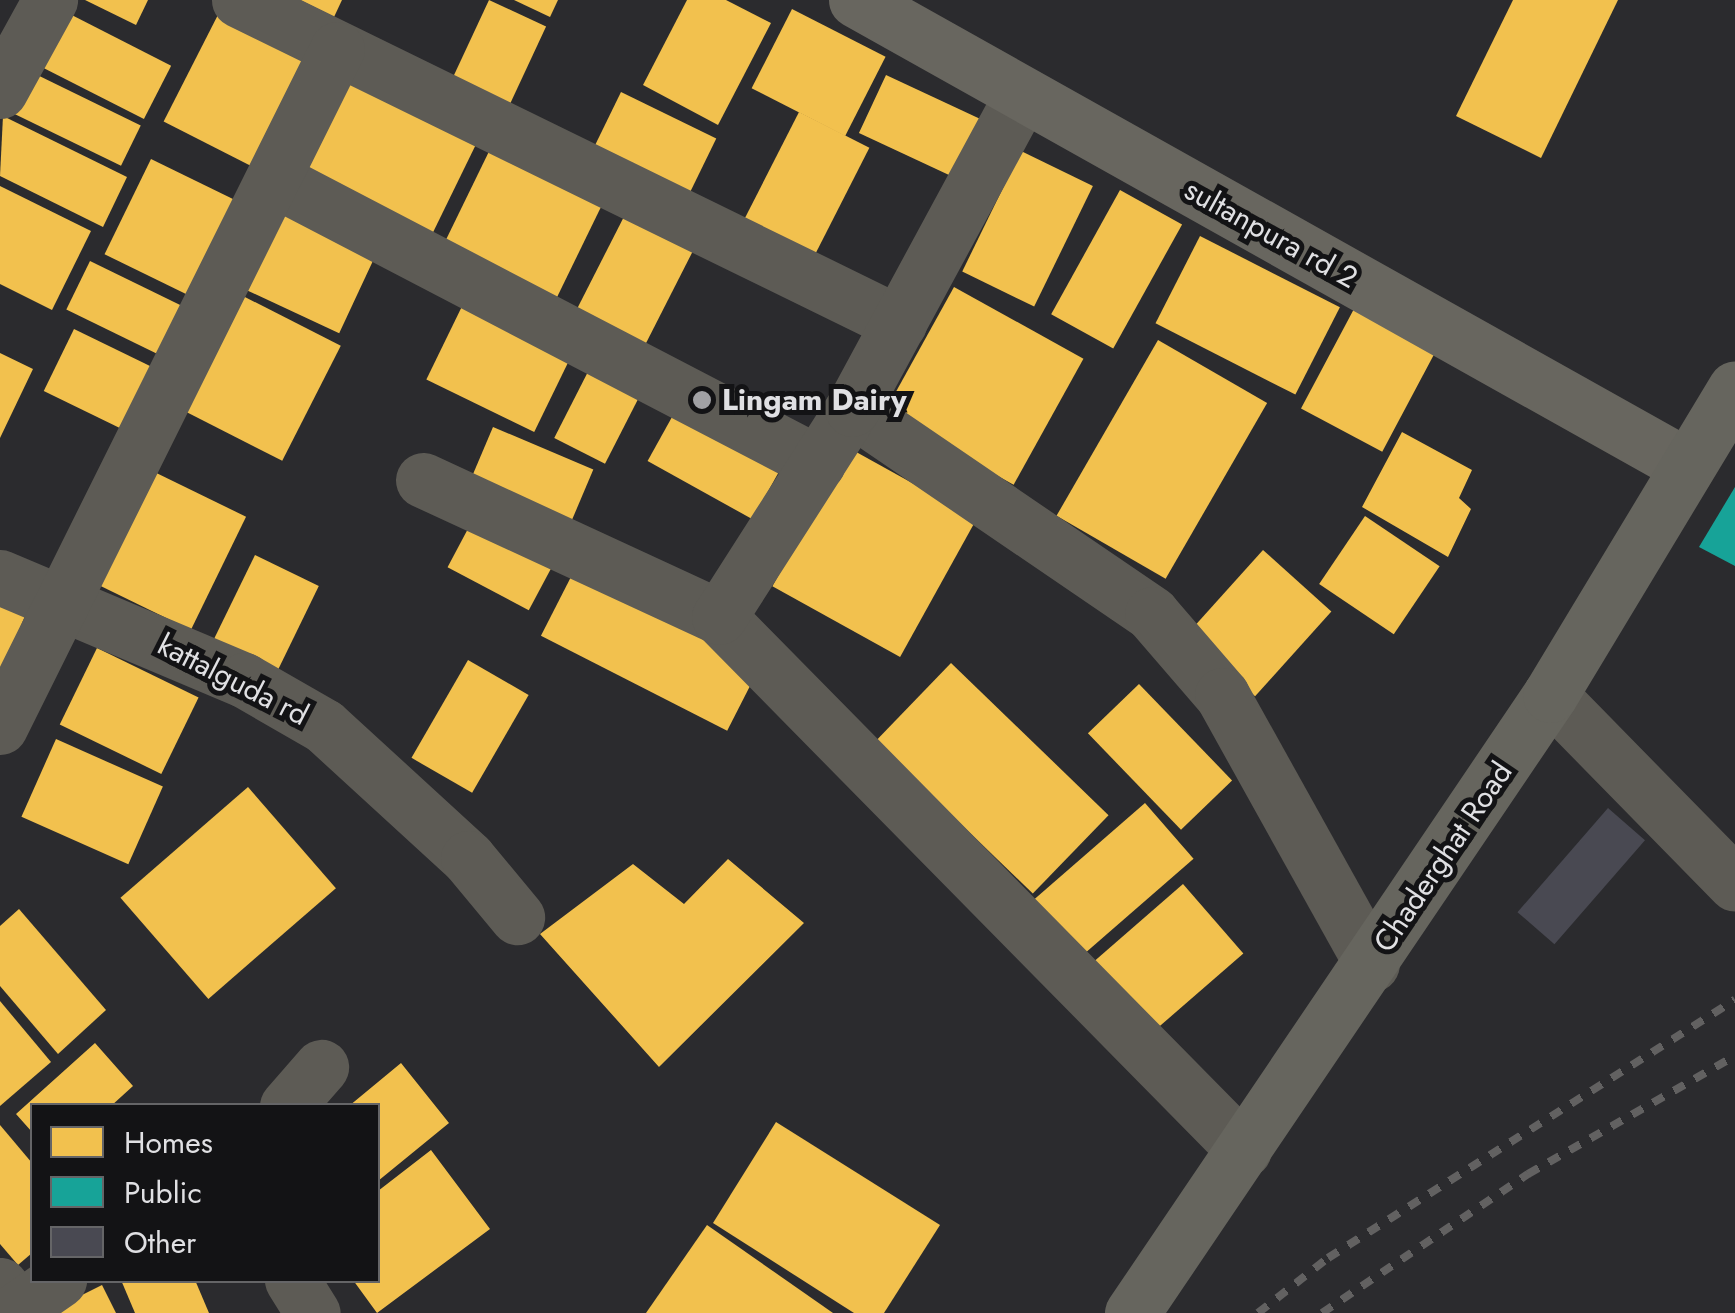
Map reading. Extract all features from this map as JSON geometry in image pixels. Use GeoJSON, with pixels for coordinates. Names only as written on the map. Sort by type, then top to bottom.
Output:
{"type":"FeatureCollection","features":[{"type":"Feature","properties":{"kind":"main road","name":"Chaderghat Road"},"geometry":{"type":"LineString","coordinates":[[1132,1313],[1372,964],[1550,695],[1735,388]]}},
{"type":"Feature","properties":{"kind":"street"},"geometry":{"type":"LineString","coordinates":[[0,91],[50,0]]}},
{"type":"Feature","properties":{"kind":"street"},"geometry":{"type":"LineString","coordinates":[[240,0],[899,323]]}},
{"type":"Feature","properties":{"kind":"street","name":"sultanpura rd 2"},"geometry":{"type":"LineString","coordinates":[[856,0],[1687,466]]}},
{"type":"Feature","properties":{"kind":"street"},"geometry":{"type":"LineString","coordinates":[[0,727],[276,181],[337,49]]}},
{"type":"Feature","properties":{"kind":"street"},"geometry":{"type":"LineString","coordinates":[[718,617],[852,408],[1022,95]]}},
{"type":"Feature","properties":{"kind":"street"},"geometry":{"type":"LineString","coordinates":[[276,181],[818,464]]}},
{"type":"Feature","properties":{"kind":"street"},"geometry":{"type":"LineString","coordinates":[[852,408],[1152,614],[1222,695],[1372,964]]}},
{"type":"Feature","properties":{"kind":"street"},"geometry":{"type":"LineString","coordinates":[[423,480],[718,617],[1244,1150]]}},
{"type":"Feature","properties":{"kind":"street","name":"kattalguda rd"},"geometry":{"type":"LineString","coordinates":[[0,576],[65,600],[244,680],[324,726],[468,858],[517,917]]}},
{"type":"Feature","properties":{"kind":"street"},"geometry":{"type":"LineString","coordinates":[[1550,695],[1735,884]]}},
{"type":"Feature","properties":{"kind":"street"},"geometry":{"type":"LineString","coordinates":[[0,1286],[19,1308],[55,1283]]}},
{"type":"Feature","properties":{"kind":"street"},"geometry":{"type":"LineString","coordinates":[[294,1283],[313,1313]]}},
{"type":"Feature","properties":{"kind":"building: Homes"},"geometry":{"type":"Polygon","coordinates":[[[85,0],[148,0],[136,25],[85,0]]]}},
{"type":"Feature","properties":{"kind":"building: Homes"},"geometry":{"type":"Polygon","coordinates":[[[300,0],[342,0],[334,17],[300,0]]]}},
{"type":"Feature","properties":{"kind":"building: Homes"},"geometry":{"type":"Polygon","coordinates":[[[489,0],[546,27],[503,119],[446,92],[489,0]]]}},
{"type":"Feature","properties":{"kind":"building: Homes"},"geometry":{"type":"Polygon","coordinates":[[[514,0],[558,0],[550,17],[514,0]]]}},
{"type":"Feature","properties":{"kind":"building: Homes"},"geometry":{"type":"Polygon","coordinates":[[[687,0],[726,0],[771,23],[718,125],[643,85],[687,0]]]}},
{"type":"Feature","properties":{"kind":"building: Homes"},"geometry":{"type":"Polygon","coordinates":[[[1513,0],[1618,0],[1541,158],[1456,116],[1513,0]]]}},
{"type":"Feature","properties":{"kind":"building: Homes"},"geometry":{"type":"Polygon","coordinates":[[[224,3],[318,51],[257,169],[164,122],[224,3]]]}},
{"type":"Feature","properties":{"kind":"building: Homes"},"geometry":{"type":"Polygon","coordinates":[[[58,8],[171,66],[144,119],[31,61],[58,8]]]}},
{"type":"Feature","properties":{"kind":"building: Homes"},"geometry":{"type":"Polygon","coordinates":[[[792,9],[886,57],[845,136],[752,88],[792,9]]]}},
{"type":"Feature","properties":{"kind":"building: Homes"},"geometry":{"type":"Polygon","coordinates":[[[349,67],[482,132],[426,246],[293,181],[349,67]]]}},
{"type":"Feature","properties":{"kind":"building: Homes"},"geometry":{"type":"Polygon","coordinates":[[[23,68],[141,125],[121,166],[3,108],[23,68]]]}},
{"type":"Feature","properties":{"kind":"building: Homes"},"geometry":{"type":"Polygon","coordinates":[[[886,75],[986,121],[959,179],[859,133],[886,75]]]}},
{"type":"Feature","properties":{"kind":"building: Homes"},"geometry":{"type":"Polygon","coordinates":[[[621,92],[716,138],[686,200],[591,154],[621,92]]]}},
{"type":"Feature","properties":{"kind":"building: Homes"},"geometry":{"type":"Polygon","coordinates":[[[799,112],[869,148],[814,257],[743,222],[799,112]]]}},
{"type":"Feature","properties":{"kind":"building: Homes"},"geometry":{"type":"Polygon","coordinates":[[[3,116],[127,177],[103,227],[0,176],[3,116]]]}},
{"type":"Feature","properties":{"kind":"building: Homes"},"geometry":{"type":"Polygon","coordinates":[[[498,133],[610,188],[552,306],[440,252],[498,133]]]}},
{"type":"Feature","properties":{"kind":"building: Homes"},"geometry":{"type":"Polygon","coordinates":[[[1021,151],[1093,186],[1034,307],[962,271],[1021,151]]]}},
{"type":"Feature","properties":{"kind":"building: Homes"},"geometry":{"type":"Polygon","coordinates":[[[151,159],[243,204],[196,299],[105,254],[151,159]]]}},
{"type":"Feature","properties":{"kind":"building: Homes"},"geometry":{"type":"Polygon","coordinates":[[[0,186],[91,231],[52,310],[0,284],[0,186]]]}},
{"type":"Feature","properties":{"kind":"building: Homes"},"geometry":{"type":"Polygon","coordinates":[[[1120,190],[1182,224],[1113,349],[1051,314],[1120,190]]]}},
{"type":"Feature","properties":{"kind":"building: Homes"},"geometry":{"type":"Polygon","coordinates":[[[634,197],[703,232],[641,353],[572,318],[634,197]]]}},
{"type":"Feature","properties":{"kind":"building: Homes"},"geometry":{"type":"Polygon","coordinates":[[[285,201],[380,245],[339,333],[244,289],[285,201]]]}},
{"type":"Feature","properties":{"kind":"building: Homes"},"geometry":{"type":"Polygon","coordinates":[[[1200,236],[1340,307],[1295,395],[1156,323],[1200,236]]]}},
{"type":"Feature","properties":{"kind":"building: Homes"},"geometry":{"type":"Polygon","coordinates":[[[90,261],[192,311],[169,360],[66,310],[90,261]]]}},
{"type":"Feature","properties":{"kind":"building: Homes"},"geometry":{"type":"Polygon","coordinates":[[[954,287],[1083,359],[1014,485],[884,413],[954,287]]]}},
{"type":"Feature","properties":{"kind":"building: Homes"},"geometry":{"type":"Polygon","coordinates":[[[468,294],[576,347],[534,432],[426,379],[468,294]]]}},
{"type":"Feature","properties":{"kind":"building: Homes"},"geometry":{"type":"Polygon","coordinates":[[[241,295],[341,346],[282,461],[182,410],[241,295]]]}},
{"type":"Feature","properties":{"kind":"building: Homes"},"geometry":{"type":"Polygon","coordinates":[[[1355,307],[1436,350],[1382,452],[1301,409],[1355,307]]]}},
{"type":"Feature","properties":{"kind":"building: Homes"},"geometry":{"type":"Polygon","coordinates":[[[74,329],[153,368],[123,430],[44,391],[74,329]]]}},
{"type":"Feature","properties":{"kind":"building: Homes"},"geometry":{"type":"Polygon","coordinates":[[[1158,340],[1267,403],[1166,579],[1056,516],[1158,340]]]}},
{"type":"Feature","properties":{"kind":"building: Homes"},"geometry":{"type":"Polygon","coordinates":[[[0,353],[33,369],[0,438],[0,353]]]}},
{"type":"Feature","properties":{"kind":"building: Homes"},"geometry":{"type":"Polygon","coordinates":[[[596,356],[647,382],[605,464],[554,438],[596,356]]]}},
{"type":"Feature","properties":{"kind":"building: Homes"},"geometry":{"type":"Polygon","coordinates":[[[682,399],[787,457],[753,519],[648,461],[682,399]]]}},
{"type":"Feature","properties":{"kind":"building: Homes"},"geometry":{"type":"Polygon","coordinates":[[[493,427],[593,470],[565,537],[464,494],[493,427]]]}},
{"type":"Feature","properties":{"kind":"building: Homes"},"geometry":{"type":"Polygon","coordinates":[[[1402,432],[1472,470],[1459,498],[1471,509],[1448,557],[1362,507],[1402,432]]]}},
{"type":"Feature","properties":{"kind":"building: Homes"},"geometry":{"type":"Polygon","coordinates":[[[849,448],[977,519],[900,657],[772,586],[849,448]]]}},
{"type":"Feature","properties":{"kind":"building: Homes"},"geometry":{"type":"Polygon","coordinates":[[[140,465],[246,517],[191,630],[85,578],[140,465]]]}},
{"type":"Feature","properties":{"kind":"building: Homes"},"geometry":{"type":"Polygon","coordinates":[[[479,508],[560,551],[529,610],[448,567],[479,508]]]}},
{"type":"Feature","properties":{"kind":"building: Homes"},"geometry":{"type":"Polygon","coordinates":[[[1365,516],[1440,566],[1394,634],[1319,584],[1365,516]]]}},
{"type":"Feature","properties":{"kind":"building: Homes"},"geometry":{"type":"Polygon","coordinates":[[[1263,550],[1331,612],[1255,696],[1187,635],[1263,550]]]}},
{"type":"Feature","properties":{"kind":"building: Homes"},"geometry":{"type":"Polygon","coordinates":[[[255,555],[319,586],[274,679],[210,648],[255,555]]]}},
{"type":"Feature","properties":{"kind":"building: Homes"},"geometry":{"type":"Polygon","coordinates":[[[575,569],[761,664],[727,731],[541,636],[575,569]]]}},
{"type":"Feature","properties":{"kind":"building: Homes"},"geometry":{"type":"Polygon","coordinates":[[[0,605],[25,616],[0,675],[0,605]]]}},
{"type":"Feature","properties":{"kind":"building: Homes"},"geometry":{"type":"Polygon","coordinates":[[[97,648],[199,698],[161,774],[60,724],[97,648]]]}},
{"type":"Feature","properties":{"kind":"building: Homes"},"geometry":{"type":"Polygon","coordinates":[[[468,660],[529,695],[472,793],[412,758],[468,660]]]}},
{"type":"Feature","properties":{"kind":"building: Homes"},"geometry":{"type":"Polygon","coordinates":[[[951,663],[1109,815],[1033,894],[875,741],[951,663]]]}},
{"type":"Feature","properties":{"kind":"building: Homes"},"geometry":{"type":"Polygon","coordinates":[[[1139,684],[1232,780],[1181,830],[1088,733],[1139,684]]]}},
{"type":"Feature","properties":{"kind":"building: Homes"},"geometry":{"type":"Polygon","coordinates":[[[56,739],[163,787],[128,864],[21,817],[56,739]]]}},
{"type":"Feature","properties":{"kind":"building: Homes"},"geometry":{"type":"Polygon","coordinates":[[[248,787],[336,888],[208,999],[120,898],[248,787]]]}},
{"type":"Feature","properties":{"kind":"building: Homes"},"geometry":{"type":"Polygon","coordinates":[[[1145,803],[1194,859],[1077,961],[1028,905],[1145,803]]]}},
{"type":"Feature","properties":{"kind":"building: Homes"},"geometry":{"type":"Polygon","coordinates":[[[728,859],[804,923],[659,1067],[540,934],[633,864],[684,904],[728,859]]]}},
{"type":"Feature","properties":{"kind":"building: Homes"},"geometry":{"type":"Polygon","coordinates":[[[1183,884],[1243,953],[1142,1041],[1082,972],[1183,884]]]}},
{"type":"Feature","properties":{"kind":"building: Homes"},"geometry":{"type":"Polygon","coordinates":[[[19,909],[106,1010],[58,1054],[0,986],[0,926],[19,909]]]}},
{"type":"Feature","properties":{"kind":"building: Homes"},"geometry":{"type":"Polygon","coordinates":[[[0,1001],[51,1062],[0,1106],[0,1001]]]}},
{"type":"Feature","properties":{"kind":"building: Homes"},"geometry":{"type":"Polygon","coordinates":[[[95,1043],[133,1086],[114,1103],[30,1103],[30,1130],[16,1114],[95,1043]]]}},
{"type":"Feature","properties":{"kind":"building: Homes"},"geometry":{"type":"Polygon","coordinates":[[[401,1063],[449,1123],[380,1179],[380,1103],[353,1103],[401,1063]]]}},
{"type":"Feature","properties":{"kind":"building: Homes"},"geometry":{"type":"Polygon","coordinates":[[[776,1122],[940,1225],[884,1313],[854,1313],[713,1223],[776,1122]]]}},
{"type":"Feature","properties":{"kind":"building: Homes"},"geometry":{"type":"Polygon","coordinates":[[[0,1125],[30,1161],[30,1255],[18,1265],[0,1244],[0,1125]]]}},
{"type":"Feature","properties":{"kind":"building: Homes"},"geometry":{"type":"Polygon","coordinates":[[[431,1150],[490,1229],[377,1313],[355,1283],[380,1283],[380,1189],[431,1150]]]}},
{"type":"Feature","properties":{"kind":"building: Homes"},"geometry":{"type":"Polygon","coordinates":[[[707,1225],[833,1313],[646,1313],[707,1225]]]}},
{"type":"Feature","properties":{"kind":"building: Homes"},"geometry":{"type":"Polygon","coordinates":[[[122,1283],[196,1283],[209,1313],[135,1313],[122,1283]]]}},
{"type":"Feature","properties":{"kind":"building: Homes"},"geometry":{"type":"Polygon","coordinates":[[[102,1285],[116,1313],[46,1313],[102,1285]]]}},
{"type":"Feature","properties":{"kind":"building: Public"},"geometry":{"type":"Polygon","coordinates":[[[1735,487],[1735,566],[1699,547],[1735,487]]]}},
{"type":"Feature","properties":{"kind":"building: Other"},"geometry":{"type":"Polygon","coordinates":[[[1608,808],[1645,840],[1554,944],[1517,912],[1608,808]]]}},
{"type":"Feature","properties":{"kind":"railway"},"geometry":{"type":"LineString","coordinates":[[1258,1313],[1328,1258],[1735,1000]]}},
{"type":"Feature","properties":{"kind":"railway"},"geometry":{"type":"LineString","coordinates":[[1322,1313],[1528,1174],[1735,1056]]}},
{"type":"Feature","properties":{"kind":"place","name":"Lingam Dairy"},"geometry":{"type":"Point","coordinates":[702,400]}}]}
